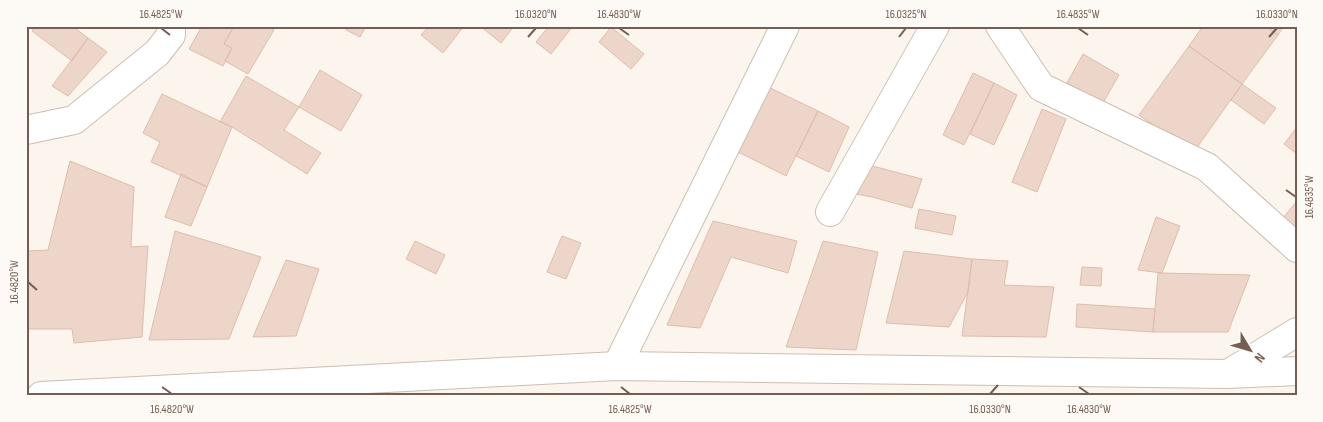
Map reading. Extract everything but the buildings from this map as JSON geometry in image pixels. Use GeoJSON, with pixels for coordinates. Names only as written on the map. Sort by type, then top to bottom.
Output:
{"type":"FeatureCollection","features":[{"type":"Feature","properties":{"kind":"street"},"geometry":{"type":"LineString","coordinates":[[26,130],[74,120],[157,53],[172,34],[171,26]]}},
{"type":"Feature","properties":{"kind":"street"},"geometry":{"type":"LineString","coordinates":[[617,366],[785,26]]}},
{"type":"Feature","properties":{"kind":"street"},"geometry":{"type":"LineString","coordinates":[[830,212],[934,26]]}},
{"type":"Feature","properties":{"kind":"street"},"geometry":{"type":"LineString","coordinates":[[1000,26],[1040,87],[1207,167],[1297,248]]}},
{"type":"Feature","properties":{"kind":"street"},"geometry":{"type":"LineString","coordinates":[[1228,374],[1297,332]]}},
{"type":"Feature","properties":{"kind":"street"},"geometry":{"type":"LineString","coordinates":[[41,396],[617,366],[1228,374],[1297,371]]}}]}
